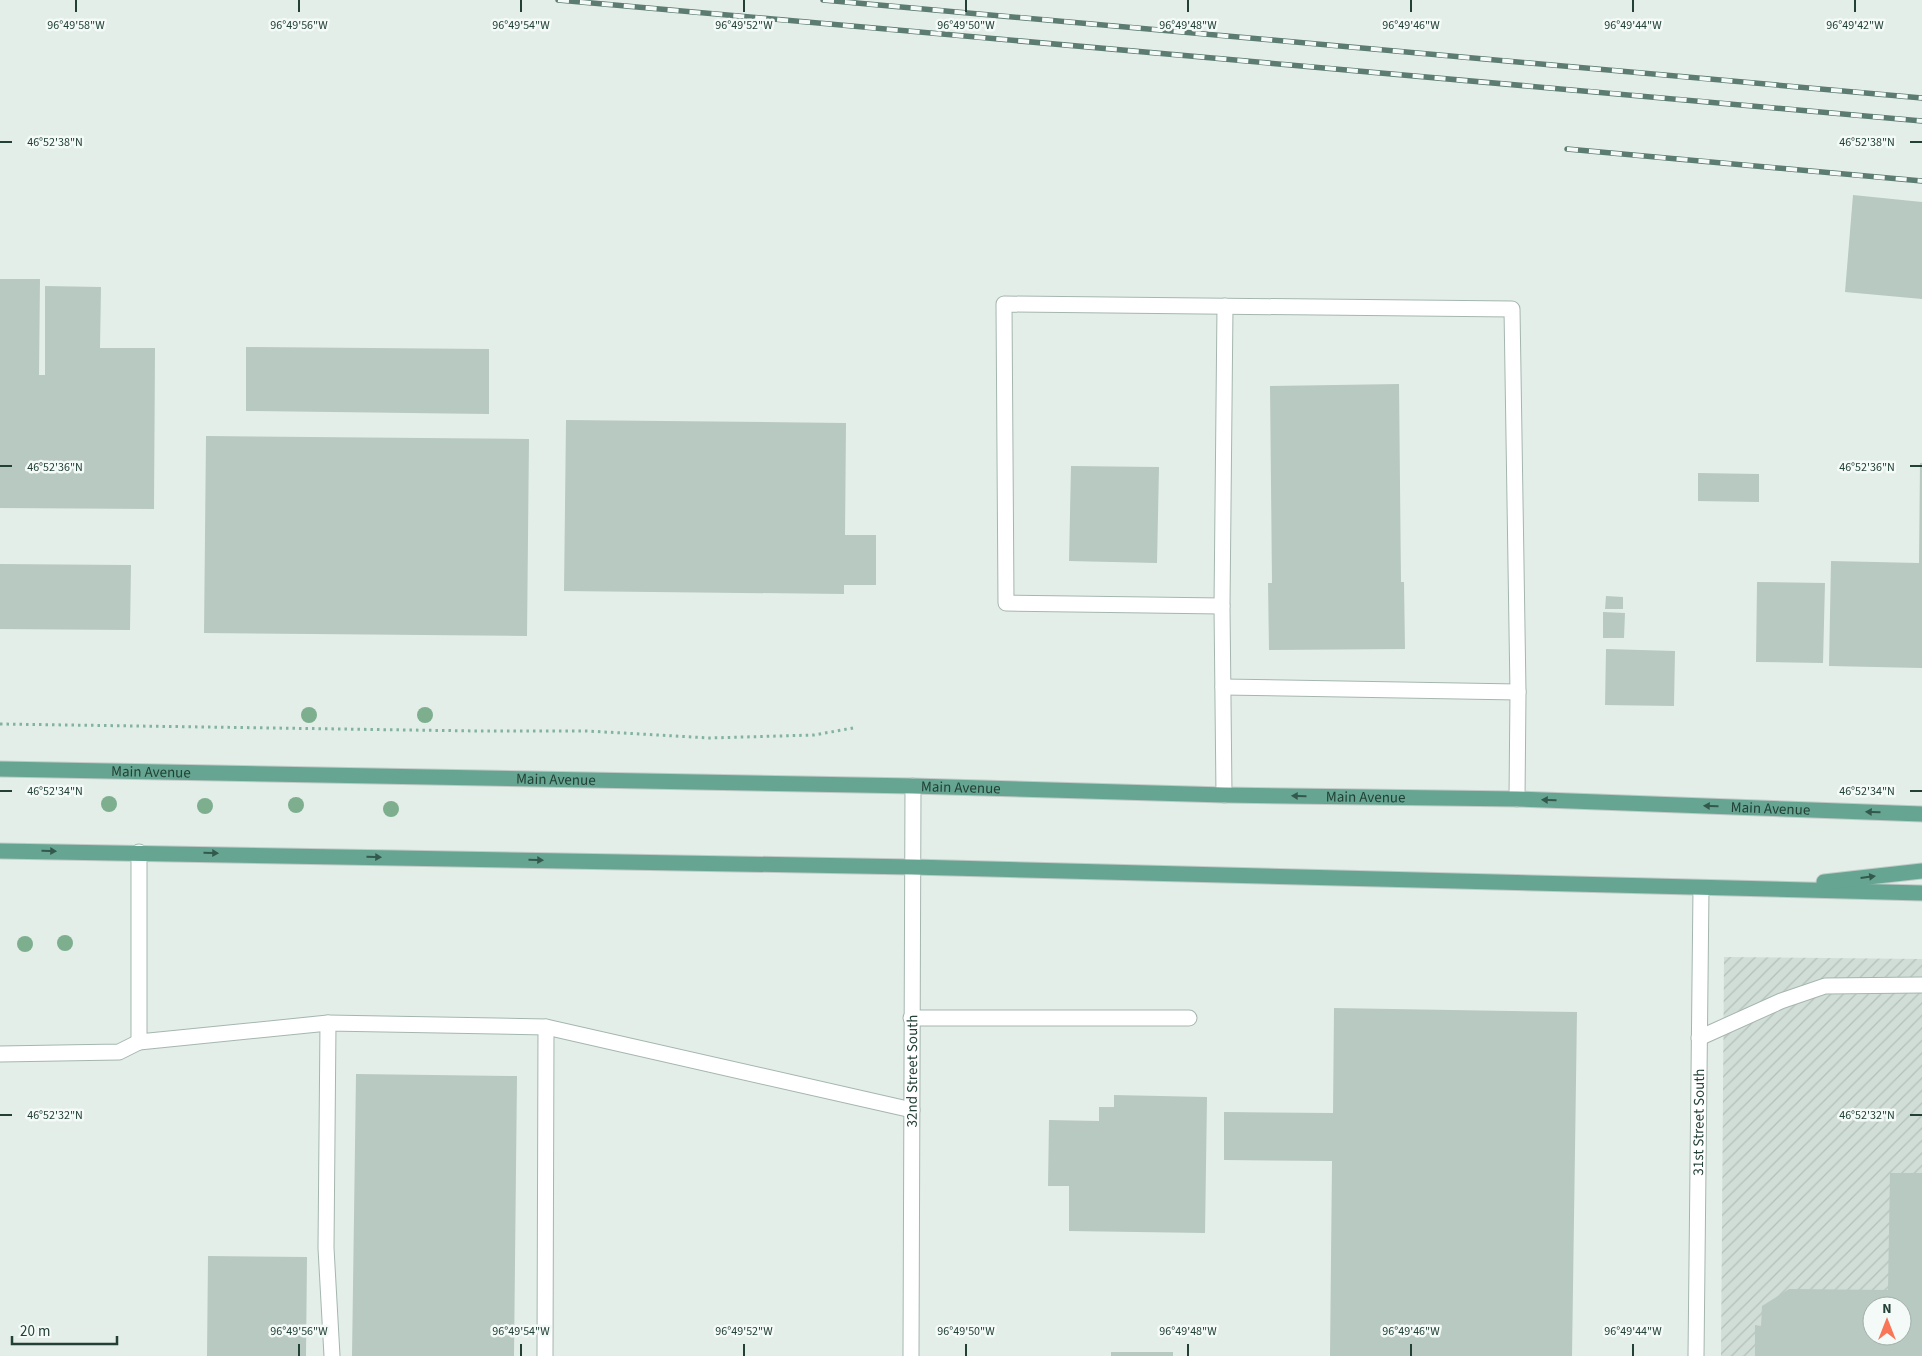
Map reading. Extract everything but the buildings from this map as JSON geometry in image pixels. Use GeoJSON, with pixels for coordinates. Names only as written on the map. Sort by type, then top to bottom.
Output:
{"type":"FeatureCollection","features":[{"type":"Feature","properties":{"kind":"main road","name":"Main Avenue"},"geometry":{"type":"LineString","coordinates":[[0,769],[913,786],[1224,795],[1517,799],[1922,814]]}},
{"type":"Feature","properties":{"kind":"main road"},"geometry":{"type":"LineString","coordinates":[[0,851],[912,867],[1922,892]]}},
{"type":"Feature","properties":{"kind":"main road"},"geometry":{"type":"LineString","coordinates":[[1768,889],[1922,871]]}},
{"type":"Feature","properties":{"kind":"street"},"geometry":{"type":"LineString","coordinates":[[1222,606],[1006,603],[1004,304],[1512,309],[1518,692],[1517,799]]}},
{"type":"Feature","properties":{"kind":"street"},"geometry":{"type":"LineString","coordinates":[[1224,795],[1222,606],[1225,306]]}},
{"type":"Feature","properties":{"kind":"street"},"geometry":{"type":"LineString","coordinates":[[1224,687],[1518,692]]}},
{"type":"Feature","properties":{"kind":"street","name":"32nd Street South"},"geometry":{"type":"LineString","coordinates":[[911,1356],[913,786]]}},
{"type":"Feature","properties":{"kind":"street"},"geometry":{"type":"LineString","coordinates":[[139,852],[139,1042]]}},
{"type":"Feature","properties":{"kind":"street","name":"31st Street South"},"geometry":{"type":"LineString","coordinates":[[1696,1356],[1701,888]]}},
{"type":"Feature","properties":{"kind":"street"},"geometry":{"type":"LineString","coordinates":[[1699,1038],[1781,1001],[1825,986],[1922,985]]}},
{"type":"Feature","properties":{"kind":"street"},"geometry":{"type":"LineString","coordinates":[[911,1018],[1189,1018]]}},
{"type":"Feature","properties":{"kind":"street"},"geometry":{"type":"LineString","coordinates":[[328,1023],[326,1248],[332,1356]]}},
{"type":"Feature","properties":{"kind":"street"},"geometry":{"type":"LineString","coordinates":[[0,1054],[119,1052],[139,1042],[328,1023],[546,1027],[912,1110]]}},
{"type":"Feature","properties":{"kind":"street"},"geometry":{"type":"LineString","coordinates":[[545,1356],[546,1027]]}},
{"type":"Feature","properties":{"kind":"path"},"geometry":{"type":"LineString","coordinates":[[0,724],[587,731],[710,738],[814,735],[853,728]]}},
{"type":"Feature","properties":{"kind":"shaded area"},"geometry":{"type":"Polygon","coordinates":[[[1724,957],[1922,959],[1922,1356],[1721,1356],[1724,957]]]}},
{"type":"Feature","properties":{"kind":"railway"},"geometry":{"type":"LineString","coordinates":[[558,0],[1922,121]]}},
{"type":"Feature","properties":{"kind":"railway"},"geometry":{"type":"LineString","coordinates":[[823,0],[1922,98]]}},
{"type":"Feature","properties":{"kind":"railway"},"geometry":{"type":"LineString","coordinates":[[1567,149],[1922,181]]}}]}
